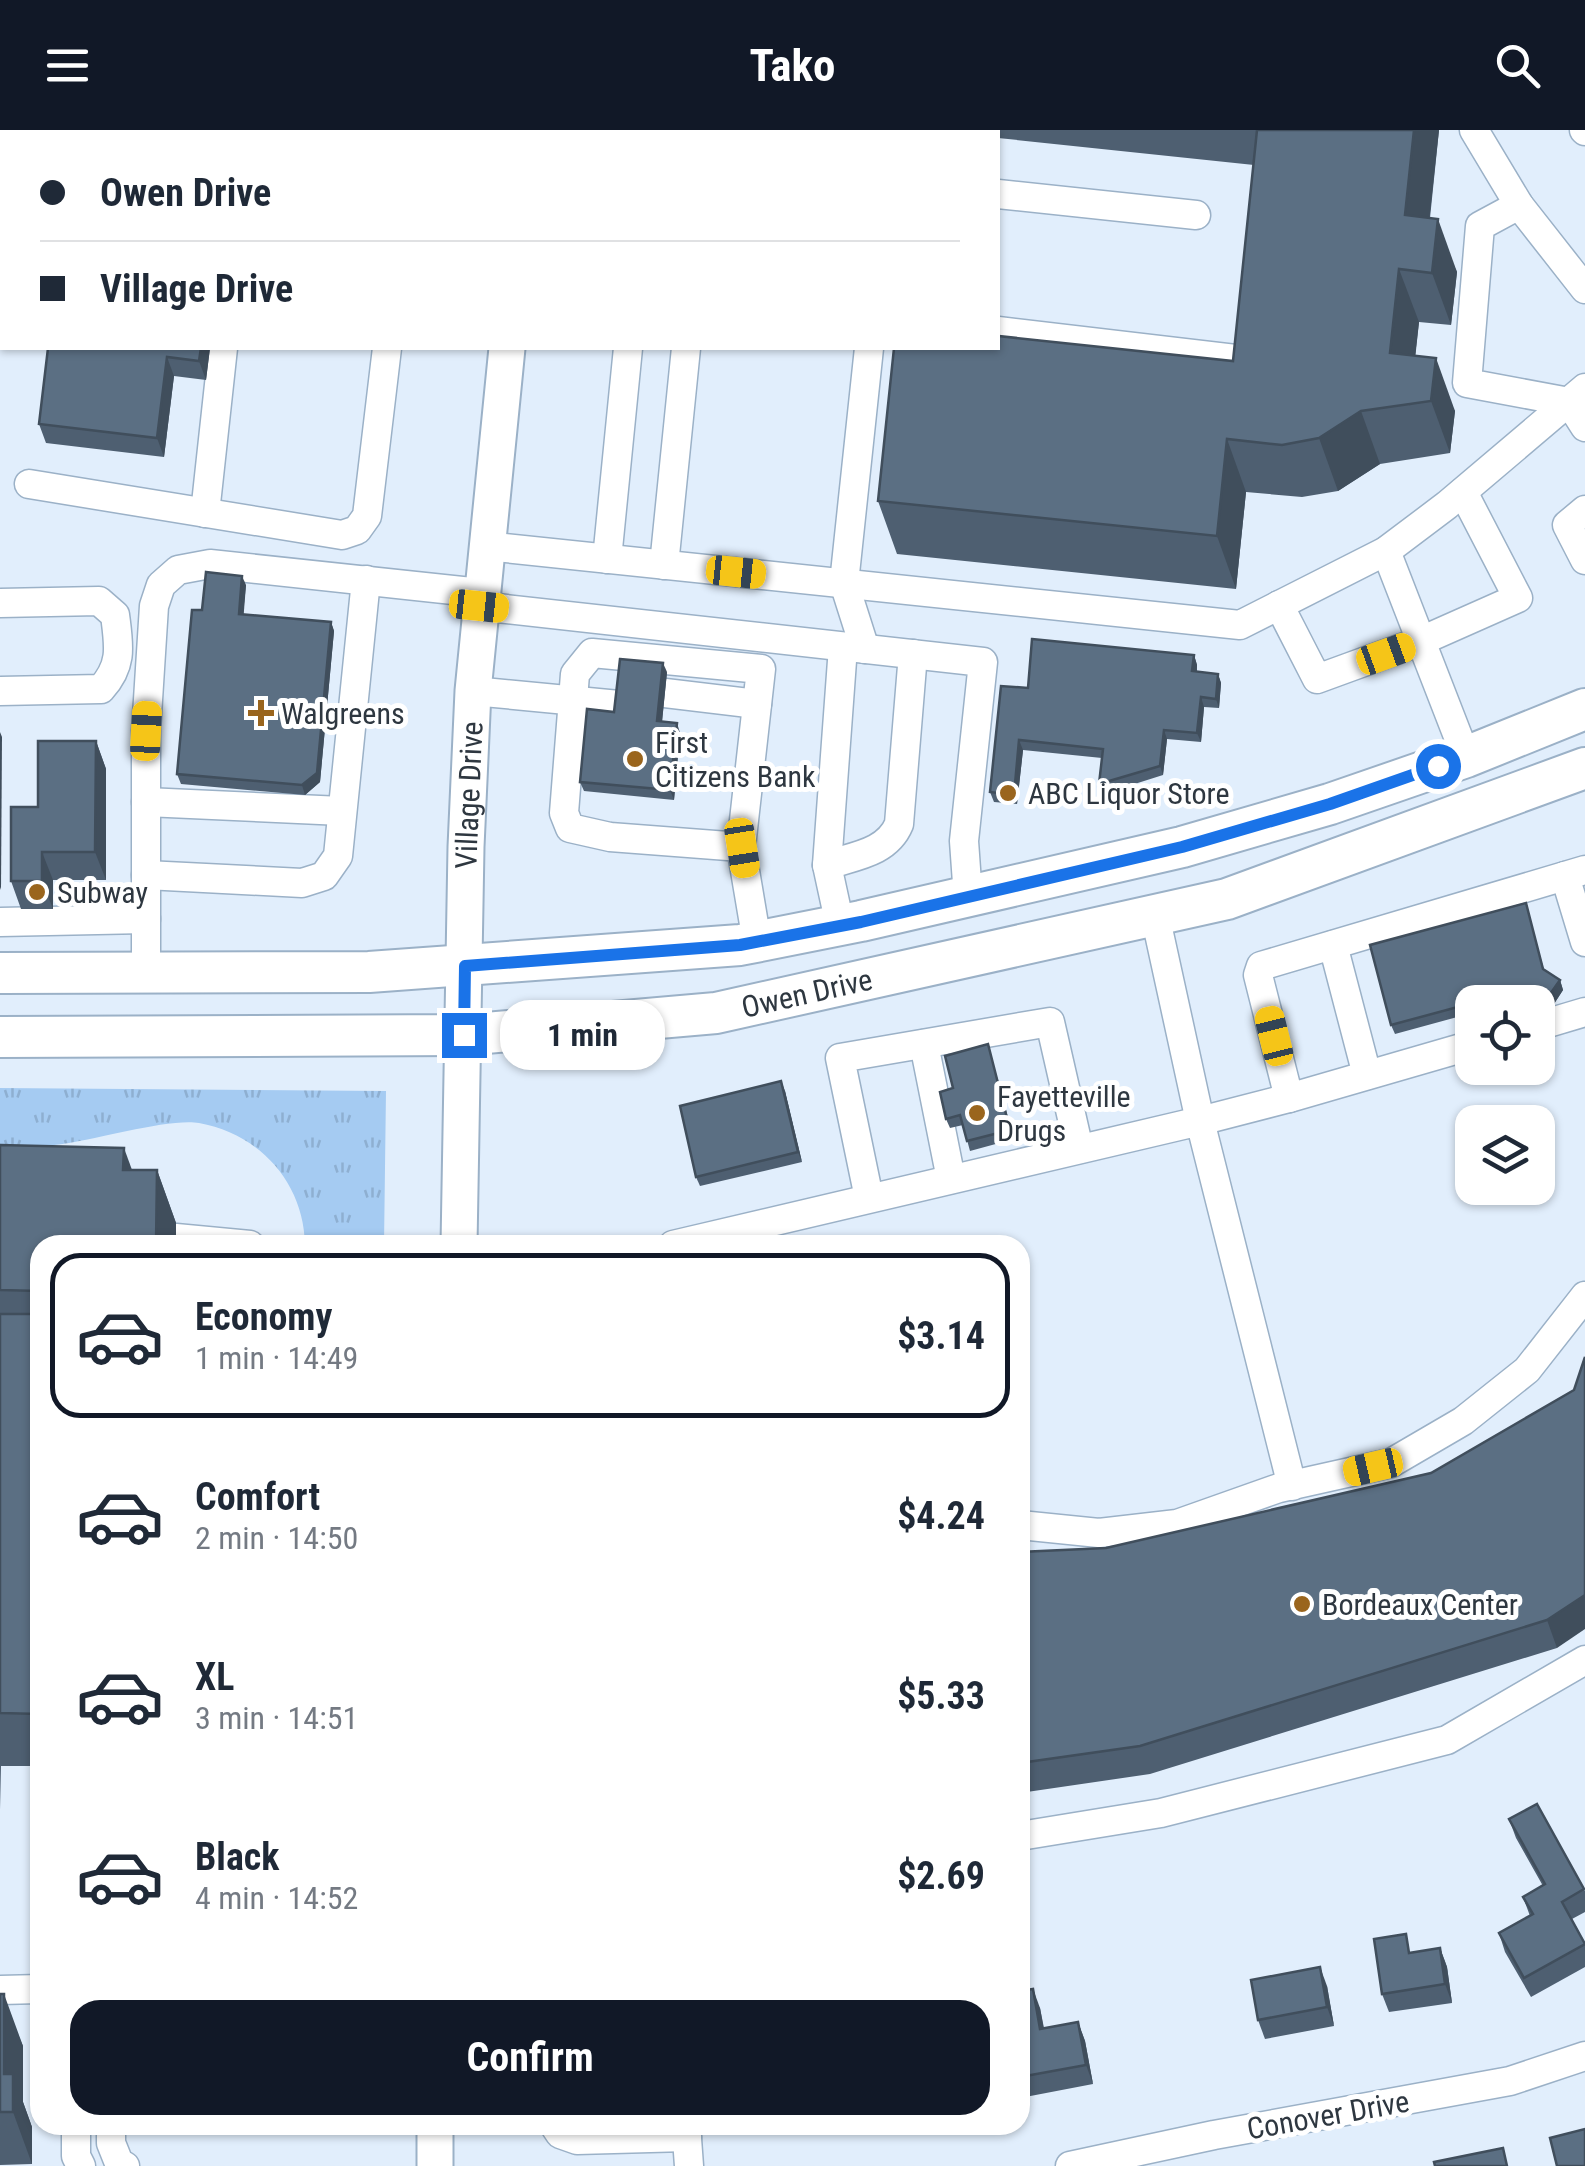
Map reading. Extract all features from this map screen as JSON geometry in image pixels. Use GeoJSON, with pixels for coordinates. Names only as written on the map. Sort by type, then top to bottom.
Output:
{"type":"FeatureCollection","features":[{"type":"Feature","properties":{"kind":"highway","name":"Owen Drive"},"geometry":{"type":"LineString","coordinates":[[0,973],[369,972],[757,942],[1182,847],[1330,804],[1466,757],[1585,709]]}},
{"type":"Feature","properties":{"kind":"highway","name":"Owen Drive"},"geometry":{"type":"LineString","coordinates":[[0,1037],[464,1035],[716,1013],[1227,899],[1585,768]]}},
{"type":"Feature","properties":{"kind":"main road","name":"Village Drive"},"geometry":{"type":"LineString","coordinates":[[459,1235],[472,691],[507,350]]}},
{"type":"Feature","properties":{"kind":"main road"},"geometry":{"type":"LineString","coordinates":[[435,2135],[435,2166]]}},
{"type":"Feature","properties":{"kind":"street"},"geometry":{"type":"LineString","coordinates":[[1474,130],[1519,205],[1585,289]]}},
{"type":"Feature","properties":{"kind":"street"},"geometry":{"type":"LineString","coordinates":[[1000,194],[1196,215]]}},
{"type":"Feature","properties":{"kind":"street"},"geometry":{"type":"LineString","coordinates":[[1519,205],[1480,226],[1467,382],[1577,395]]}},
{"type":"Feature","properties":{"kind":"street"},"geometry":{"type":"LineString","coordinates":[[1000,331],[1244,360]]}},
{"type":"Feature","properties":{"kind":"street"},"geometry":{"type":"LineString","coordinates":[[205,513],[224,350]]}},
{"type":"Feature","properties":{"kind":"street"},"geometry":{"type":"LineString","coordinates":[[29,484],[342,535],[356,530],[367,516],[387,350]]}},
{"type":"Feature","properties":{"kind":"street"},"geometry":{"type":"LineString","coordinates":[[607,559],[628,350]]}},
{"type":"Feature","properties":{"kind":"street"},"geometry":{"type":"LineString","coordinates":[[664,564],[686,350]]}},
{"type":"Feature","properties":{"kind":"street"},"geometry":{"type":"LineString","coordinates":[[840,925],[827,865],[854,648],[844,583],[869,350]]}},
{"type":"Feature","properties":{"kind":"street"},"geometry":{"type":"LineString","coordinates":[[1577,395],[1585,427]]}},
{"type":"Feature","properties":{"kind":"street"},"geometry":{"type":"LineString","coordinates":[[486,546],[1240,625],[1386,551],[1577,395]]}},
{"type":"Feature","properties":{"kind":"street"},"geometry":{"type":"LineString","coordinates":[[1279,605],[1317,679],[1421,642],[1518,598],[1462,492]]}},
{"type":"Feature","properties":{"kind":"street"},"geometry":{"type":"LineString","coordinates":[[1585,510],[1568,525],[1585,560]]}},
{"type":"Feature","properties":{"kind":"street"},"geometry":{"type":"LineString","coordinates":[[1386,551],[1466,757]]}},
{"type":"Feature","properties":{"kind":"street"},"geometry":{"type":"LineString","coordinates":[[146,973],[148,689],[154,606],[162,585],[178,570],[210,564],[366,580],[480,600],[983,662],[964,841],[968,897]]}},
{"type":"Feature","properties":{"kind":"street"},"geometry":{"type":"LineString","coordinates":[[146,875],[302,883],[324,876],[338,856],[366,580]]}},
{"type":"Feature","properties":{"kind":"street"},"geometry":{"type":"LineString","coordinates":[[0,603],[98,601],[115,615],[119,651],[114,675],[101,689],[0,690]]}},
{"type":"Feature","properties":{"kind":"street"},"geometry":{"type":"LineString","coordinates":[[742,848],[610,838],[570,828],[564,813],[576,683],[592,654],[758,695]]}},
{"type":"Feature","properties":{"kind":"street"},"geometry":{"type":"LineString","coordinates":[[827,865],[877,849],[894,838],[899,824],[914,654]]}},
{"type":"Feature","properties":{"kind":"street"},"geometry":{"type":"LineString","coordinates":[[114,675],[148,689]]}},
{"type":"Feature","properties":{"kind":"street"},"geometry":{"type":"LineString","coordinates":[[472,691],[576,683],[621,689]]}},
{"type":"Feature","properties":{"kind":"street"},"geometry":{"type":"LineString","coordinates":[[665,694],[758,695]]}},
{"type":"Feature","properties":{"kind":"street"},"geometry":{"type":"LineString","coordinates":[[757,942],[742,848],[758,695]]}},
{"type":"Feature","properties":{"kind":"street"},"geometry":{"type":"LineString","coordinates":[[146,802],[342,810]]}},
{"type":"Feature","properties":{"kind":"street"},"geometry":{"type":"LineString","coordinates":[[1289,1098],[1258,975],[1262,966],[1575,873],[1585,942]]}},
{"type":"Feature","properties":{"kind":"street"},"geometry":{"type":"LineString","coordinates":[[1155,915],[1200,1121],[1292,1486]]}},
{"type":"Feature","properties":{"kind":"street"},"geometry":{"type":"LineString","coordinates":[[0,922],[146,919]]}},
{"type":"Feature","properties":{"kind":"street"},"geometry":{"type":"LineString","coordinates":[[1333,945],[1367,1075]]}},
{"type":"Feature","properties":{"kind":"street"},"geometry":{"type":"LineString","coordinates":[[1555,1021],[1585,1012]]}},
{"type":"Feature","properties":{"kind":"street"},"geometry":{"type":"LineString","coordinates":[[870,1198],[840,1058],[1050,1022],[1079,1149]]}},
{"type":"Feature","properties":{"kind":"street"},"geometry":{"type":"LineString","coordinates":[[924,1044],[951,1179]]}},
{"type":"Feature","properties":{"kind":"street"},"geometry":{"type":"LineString","coordinates":[[714,1235],[1200,1121],[1455,1050]]}},
{"type":"Feature","properties":{"kind":"street"},"geometry":{"type":"LineString","coordinates":[[1030,1526],[1099,1533],[1177,1524],[1292,1486],[1391,1463],[1463,1421],[1527,1370],[1585,1296]]}},
{"type":"Feature","properties":{"kind":"street"},"geometry":{"type":"LineString","coordinates":[[1030,1834],[1161,1814],[1447,1740],[1585,1660]]}},
{"type":"Feature","properties":{"kind":"street"},"geometry":{"type":"LineString","coordinates":[[0,1990],[30,1990]]}},
{"type":"Feature","properties":{"kind":"street","name":"Conover Drive"},"geometry":{"type":"LineString","coordinates":[[1070,2166],[1510,2081],[1585,2056]]}},
{"type":"Feature","properties":{"kind":"street"},"geometry":{"type":"LineString","coordinates":[[76,2135],[76,2156],[81,2166]]}},
{"type":"Feature","properties":{"kind":"street"},"geometry":{"type":"LineString","coordinates":[[111,2135],[118,2165]]}},
{"type":"Feature","properties":{"kind":"street"},"geometry":{"type":"LineString","coordinates":[[563,2135],[576,2140],[637,2135]]}},
{"type":"Feature","properties":{"kind":"street"},"geometry":{"type":"LineString","coordinates":[[686,2135],[689,2166]]}},
{"type":"Feature","properties":{"kind":"green space"},"geometry":{"type":"Polygon","coordinates":[[[0,1088],[386,1091],[384,1235],[304,1235],[297,1201],[274,1165],[241,1138],[199,1123],[172,1123],[61,1144],[0,1149],[0,1088]]]}},
{"type":"Feature","properties":{"kind":"building"},"geometry":{"type":"Polygon","coordinates":[[[1257,130],[1414,130],[1405,215],[1438,219],[1432,273],[1399,269],[1390,353],[1436,358],[1431,401],[1361,411],[1319,438],[1282,445],[1227,439],[1217,536],[878,501],[894,350],[1000,350],[1000,336],[1233,361],[1257,130]]]}},
{"type":"Feature","properties":{"kind":"building"},"geometry":{"type":"Polygon","coordinates":[[[48,350],[201,350],[199,361],[167,357],[157,438],[39,424],[48,350]]]}},
{"type":"Feature","properties":{"kind":"building","name":"Walgreens"},"geometry":{"type":"Polygon","coordinates":[[[206,572],[242,576],[239,614],[331,622],[317,773],[302,785],[177,774],[192,610],[202,610],[206,572]]]}},
{"type":"Feature","properties":{"kind":"building"},"geometry":{"type":"Polygon","coordinates":[[[1032,639],[1194,655],[1192,671],[1218,674],[1216,699],[1201,697],[1197,733],[1164,730],[1160,766],[1099,784],[1103,749],[1019,740],[1014,795],[990,792],[1001,686],[1028,688],[1032,639]]]}},
{"type":"Feature","properties":{"kind":"building"},"geometry":{"type":"Polygon","coordinates":[[[620,659],[663,663],[657,721],[677,723],[670,790],[580,782],[587,709],[614,712],[620,659]]]}},
{"type":"Feature","properties":{"kind":"building"},"geometry":{"type":"Polygon","coordinates":[[[38,741],[96,741],[95,852],[42,852],[42,881],[11,881],[11,807],[38,807],[38,741]]]}},
{"type":"Feature","properties":{"kind":"building"},"geometry":{"type":"Polygon","coordinates":[[[1526,903],[1543,969],[1560,980],[1555,987],[1455,985],[1455,1008],[1391,1025],[1370,945],[1526,903]]]}},
{"type":"Feature","properties":{"kind":"building","name":"Fayetteville Drugs"},"geometry":{"type":"Polygon","coordinates":[[[988,1044],[1010,1130],[967,1141],[960,1115],[946,1119],[940,1092],[953,1088],[945,1056],[988,1044]]]}},
{"type":"Feature","properties":{"kind":"building"},"geometry":{"type":"Polygon","coordinates":[[[781,1081],[798,1152],[696,1177],[680,1106],[781,1081]]]}},
{"type":"Feature","properties":{"kind":"building"},"geometry":{"type":"Polygon","coordinates":[[[0,1145],[124,1148],[123,1170],[157,1170],[156,1235],[30,1235],[30,1291],[0,1290],[0,1145]]]}},
{"type":"Feature","properties":{"kind":"building"},"geometry":{"type":"Polygon","coordinates":[[[0,1314],[30,1314],[30,1714],[0,1713],[0,1314]]]}},
{"type":"Feature","properties":{"kind":"building","name":"Bordeaux Center"},"geometry":{"type":"Polygon","coordinates":[[[1585,1357],[1585,1595],[1547,1620],[1140,1746],[1030,1762],[1030,1552],[1106,1548],[1431,1473],[1574,1390],[1585,1357]]]}},
{"type":"Feature","properties":{"kind":"building"},"geometry":{"type":"Polygon","coordinates":[[[1537,1804],[1584,1889],[1562,1902],[1585,1944],[1524,1978],[1499,1933],[1533,1914],[1523,1897],[1545,1884],[1509,1819],[1537,1804]]]}},
{"type":"Feature","properties":{"kind":"building"},"geometry":{"type":"Polygon","coordinates":[[[1406,1934],[1409,1953],[1440,1948],[1445,1984],[1382,1994],[1374,1939],[1406,1934]]]}},
{"type":"Feature","properties":{"kind":"building"},"geometry":{"type":"Polygon","coordinates":[[[1320,1967],[1327,2007],[1258,2020],[1251,1980],[1320,1967]]]}},
{"type":"Feature","properties":{"kind":"building"},"geometry":{"type":"Polygon","coordinates":[[[1033,1989],[1040,2029],[1078,2022],[1086,2065],[1030,2075],[1033,1989]]]}},
{"type":"Feature","properties":{"kind":"building"},"geometry":{"type":"Polygon","coordinates":[[[0,1994],[4,1994],[4,2074],[13,2074],[13,2112],[0,2112],[0,1994]]]}},
{"type":"Feature","properties":{"kind":"building"},"geometry":{"type":"Polygon","coordinates":[[[1585,2129],[1585,2166],[1557,2166],[1550,2138],[1585,2129]]]}},
{"type":"Feature","properties":{"kind":"building"},"geometry":{"type":"Polygon","coordinates":[[[1503,2148],[1507,2166],[1435,2166],[1434,2162],[1503,2148]]]}},
{"type":"Feature","properties":{"kind":"place","name":"Walgreens"},"geometry":{"type":"Point","coordinates":[261,713]}},
{"type":"Feature","properties":{"kind":"place","name":"First Citizens Bank"},"geometry":{"type":"Point","coordinates":[635,759]}},
{"type":"Feature","properties":{"kind":"place","name":"ABC Liquor Store"},"geometry":{"type":"Point","coordinates":[1008,793]}},
{"type":"Feature","properties":{"kind":"place","name":"Subway"},"geometry":{"type":"Point","coordinates":[37,892]}},
{"type":"Feature","properties":{"kind":"place","name":"Fayetteville Drugs"},"geometry":{"type":"Point","coordinates":[977,1113]}},
{"type":"Feature","properties":{"kind":"place","name":"Bordeaux Center"},"geometry":{"type":"Point","coordinates":[1302,1604]}},
{"type":"Feature","properties":{"kind":"route"},"geometry":{"type":"LineString","coordinates":[[464,1035],[465,966],[740,945],[861,922],[1182,847],[1330,804],[1438,766]]}}]}
